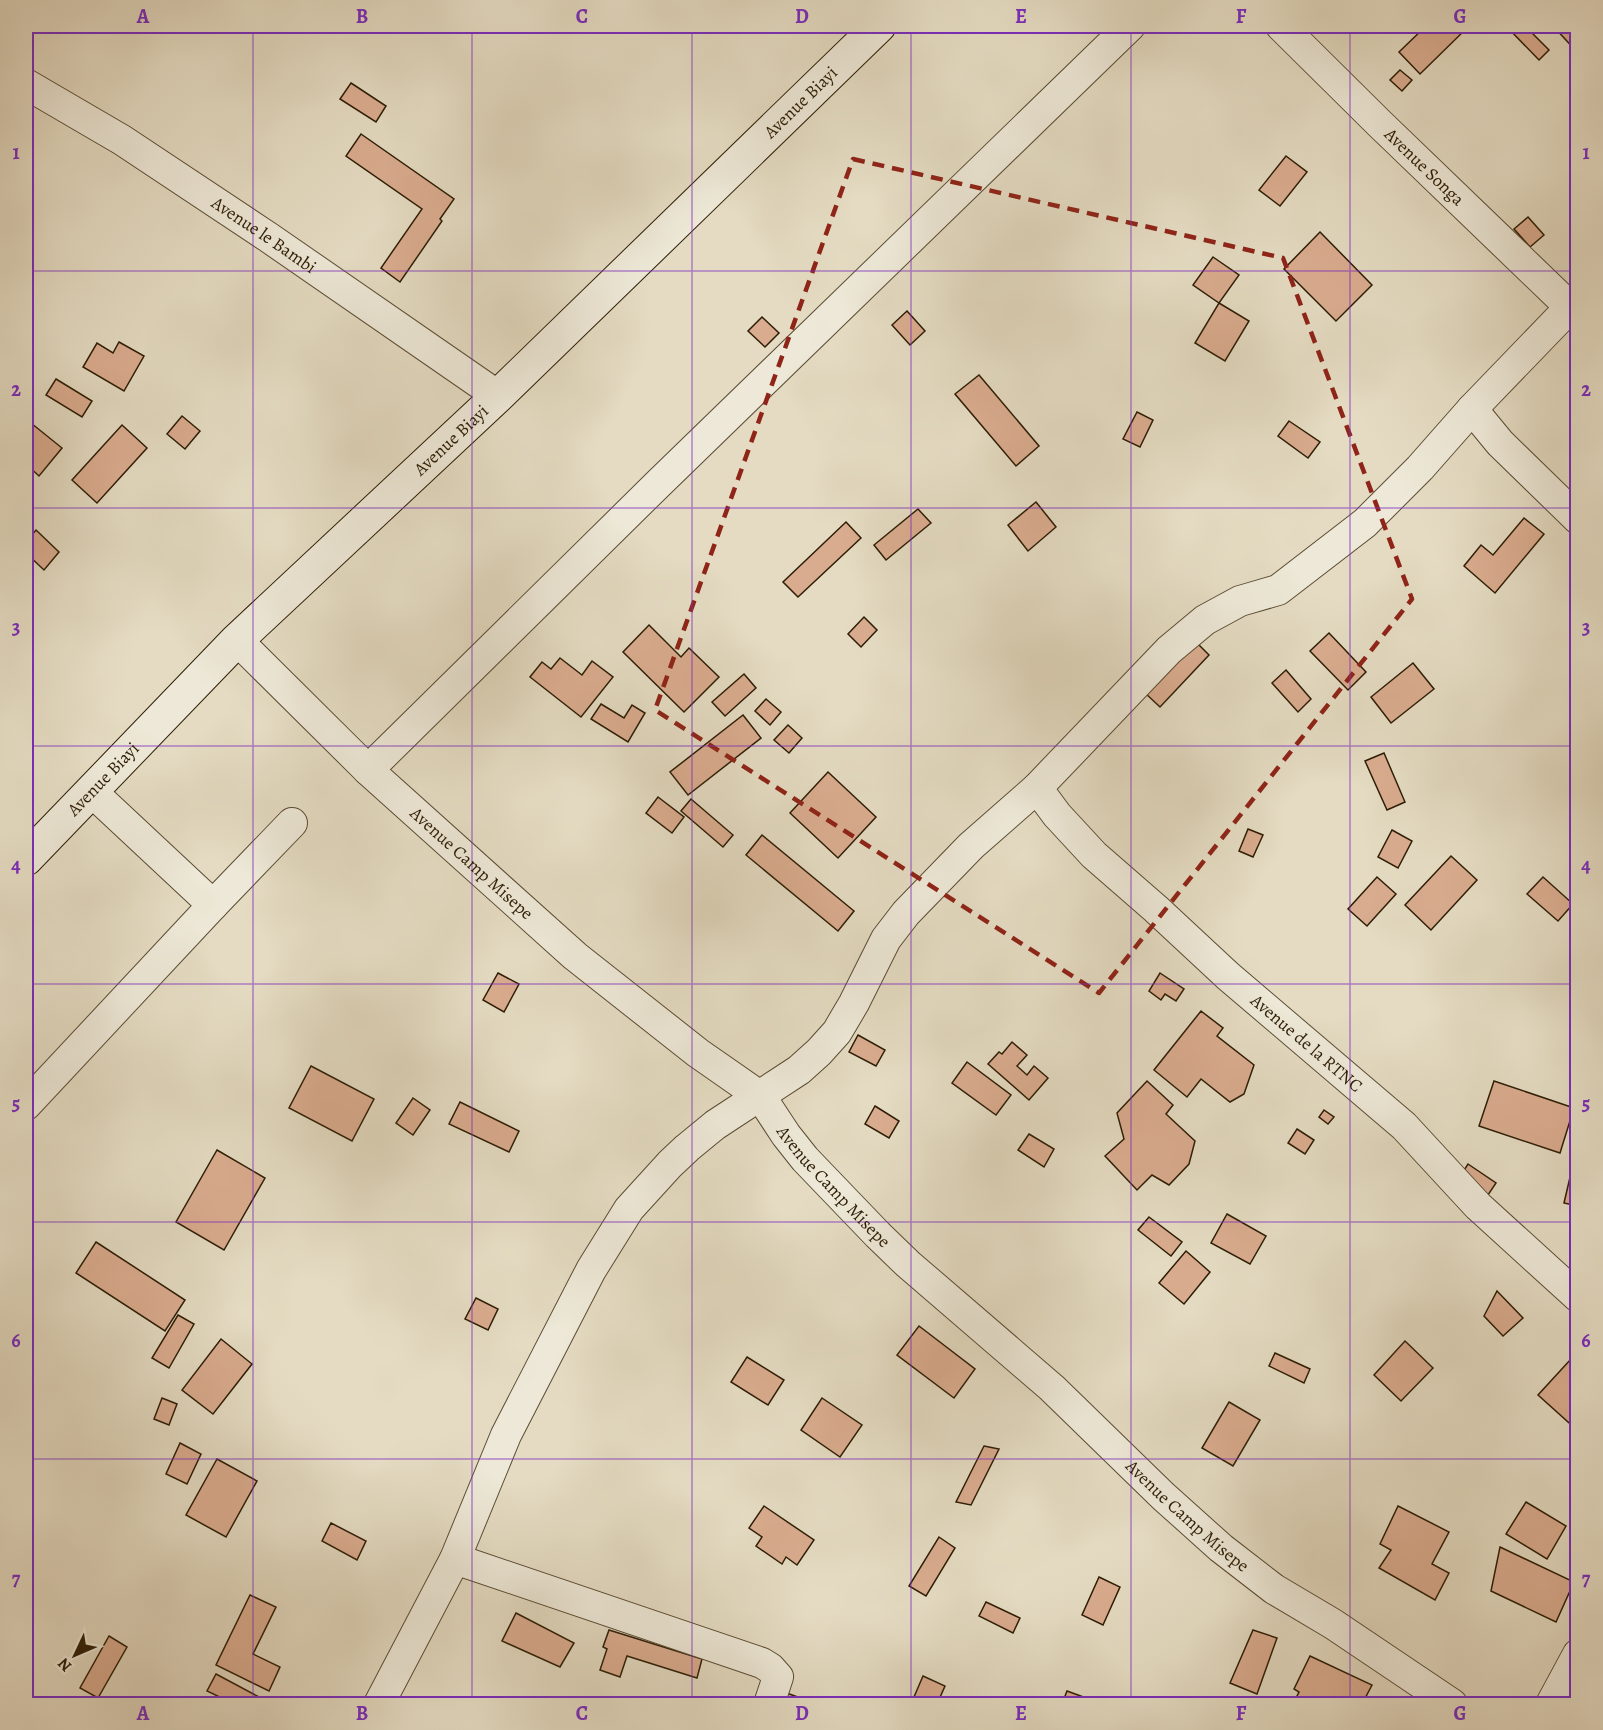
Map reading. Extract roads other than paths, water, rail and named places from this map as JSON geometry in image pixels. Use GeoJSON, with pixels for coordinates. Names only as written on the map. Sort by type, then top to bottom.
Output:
{"type":"FeatureCollection","features":[{"type":"Feature","properties":{"kind":"street","name":"Avenue Biayi"},"geometry":{"type":"LineString","coordinates":[[26,859],[237,640],[498,396],[879,26]]}},
{"type":"Feature","properties":{"kind":"street"},"geometry":{"type":"LineString","coordinates":[[368,771],[657,485],[1130,26]]}},
{"type":"Feature","properties":{"kind":"street","name":"Avenue Songa"},"geometry":{"type":"LineString","coordinates":[[1281,26],[1379,123],[1573,302]]}},
{"type":"Feature","properties":{"kind":"street","name":"Avenue le Bambi"},"geometry":{"type":"LineString","coordinates":[[26,84],[122,141],[268,237],[498,396]]}},
{"type":"Feature","properties":{"kind":"street"},"geometry":{"type":"LineString","coordinates":[[380,1704],[454,1559],[506,1435],[591,1269],[629,1209],[687,1148],[715,1125],[799,1070],[819,1052],[837,1032],[886,939],[911,907],[971,846],[1037,788],[1169,650],[1205,620],[1240,601],[1278,590],[1357,530],[1420,468],[1573,302]]}},
{"type":"Feature","properties":{"kind":"street"},"geometry":{"type":"LineString","coordinates":[[1472,410],[1500,442],[1578,519]]}},
{"type":"Feature","properties":{"kind":"street","name":"Avenue Camp Misepe"},"geometry":{"type":"LineString","coordinates":[[237,640],[368,771],[575,956],[698,1053],[761,1097],[805,1159],[878,1235],[908,1264],[1052,1388],[1163,1496],[1221,1548],[1274,1590],[1333,1624],[1452,1704]]}},
{"type":"Feature","properties":{"kind":"street","name":"Avenue de la RTNC"},"geometry":{"type":"LineString","coordinates":[[1037,788],[1057,815],[1094,855],[1228,976],[1404,1126],[1478,1206],[1578,1297]]}},
{"type":"Feature","properties":{"kind":"street"},"geometry":{"type":"LineString","coordinates":[[91,791],[213,904]]}},
{"type":"Feature","properties":{"kind":"street"},"geometry":{"type":"LineString","coordinates":[[26,1105],[213,904],[292,823]]}},
{"type":"Feature","properties":{"kind":"street"},"geometry":{"type":"LineString","coordinates":[[454,1559],[762,1663],[778,1677],[769,1704]]}},
{"type":"Feature","properties":{"kind":"street"},"geometry":{"type":"LineString","coordinates":[[1551,1704],[1578,1654]]}}]}
